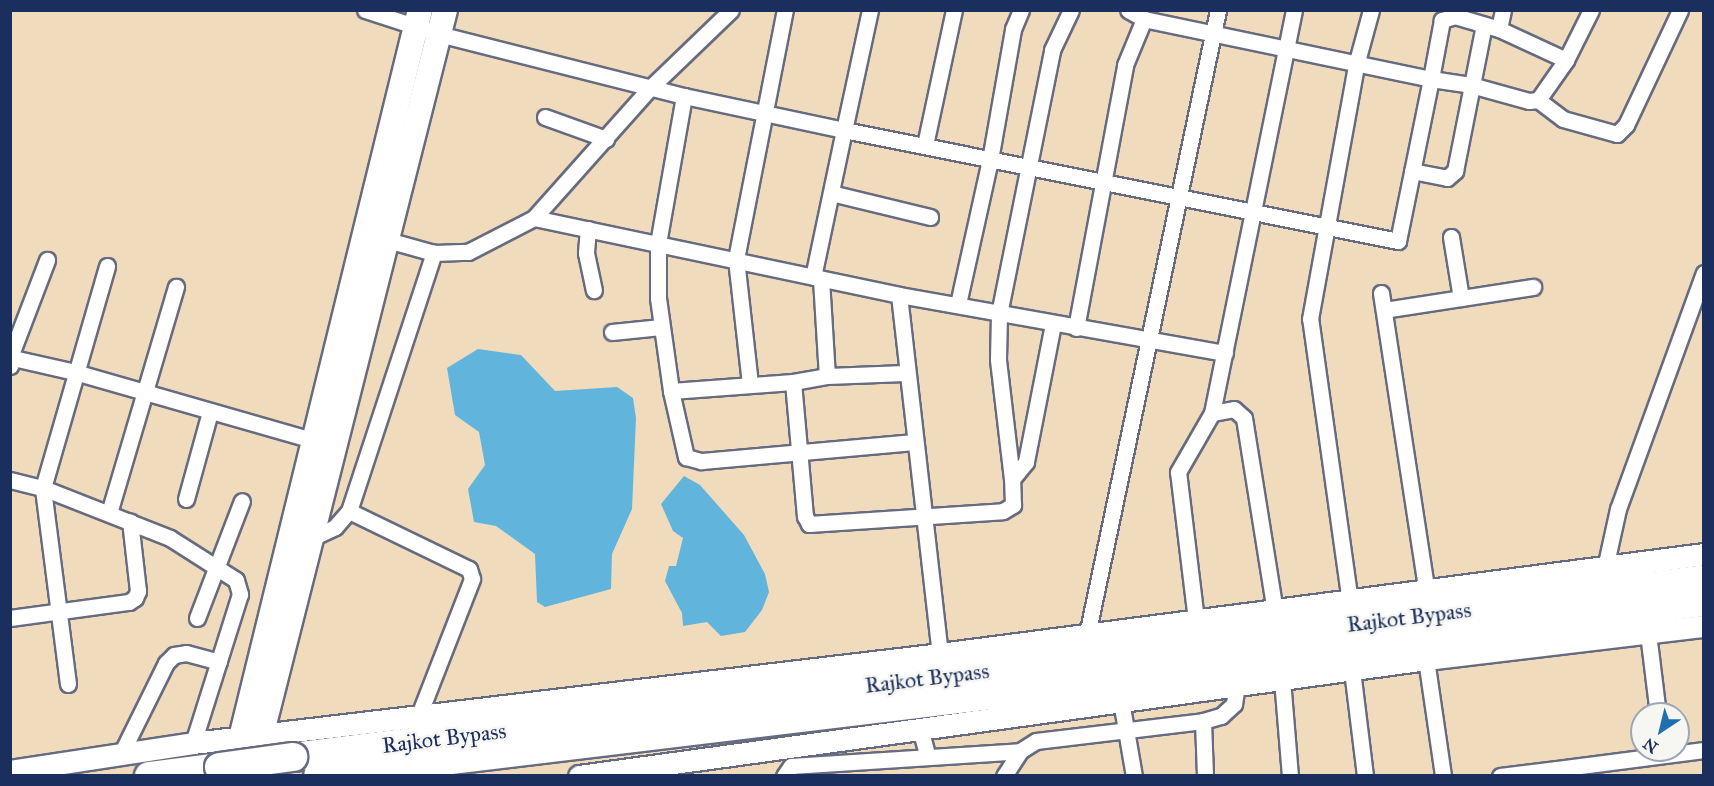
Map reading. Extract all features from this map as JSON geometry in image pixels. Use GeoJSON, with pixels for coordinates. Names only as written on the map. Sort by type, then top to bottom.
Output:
{"type":"FeatureCollection","features":[{"type":"Feature","properties":{"kind":"highway","name":"Rajkot Bypass"},"geometry":{"type":"LineString","coordinates":[[149,776],[227,771],[293,757],[1704,579]]}},
{"type":"Feature","properties":{"kind":"highway","name":"Rajkot Bypass"},"geometry":{"type":"LineString","coordinates":[[318,776],[1172,673],[1704,602]]}},
{"type":"Feature","properties":{"kind":"main road"},"geometry":{"type":"LineString","coordinates":[[353,323],[362,237],[425,24],[445,10]]}},
{"type":"Feature","properties":{"kind":"main road"},"geometry":{"type":"LineString","coordinates":[[251,737],[353,323],[387,238],[425,24]]}},
{"type":"Feature","properties":{"kind":"main road"},"geometry":{"type":"LineString","coordinates":[[251,737],[314,537],[323,443]]}},
{"type":"Feature","properties":{"kind":"street"},"geometry":{"type":"LineString","coordinates":[[365,10],[425,24],[684,96],[1030,168],[1252,211],[1326,229],[1398,241],[1442,20],[1455,15],[1499,28],[1566,60]]}},
{"type":"Feature","properties":{"kind":"street"},"geometry":{"type":"LineString","coordinates":[[362,237],[387,238],[434,253],[479,249],[534,218],[650,88],[731,10]]}},
{"type":"Feature","properties":{"kind":"street"},"geometry":{"type":"LineString","coordinates":[[750,384],[736,259],[785,10]]}},
{"type":"Feature","properties":{"kind":"street"},"geometry":{"type":"LineString","coordinates":[[827,376],[817,278],[831,193],[870,10]]}},
{"type":"Feature","properties":{"kind":"street"},"geometry":{"type":"LineString","coordinates":[[925,145],[954,10]]}},
{"type":"Feature","properties":{"kind":"street"},"geometry":{"type":"LineString","coordinates":[[958,304],[990,159],[1013,28],[1021,10]]}},
{"type":"Feature","properties":{"kind":"street"},"geometry":{"type":"LineString","coordinates":[[793,382],[798,451],[809,524],[1009,509],[1014,498],[998,359],[999,314],[1052,50],[1071,10]]}},
{"type":"Feature","properties":{"kind":"street"},"geometry":{"type":"LineString","coordinates":[[1087,635],[1218,10]]}},
{"type":"Feature","properties":{"kind":"street"},"geometry":{"type":"LineString","coordinates":[[1196,620],[1178,481],[1180,466],[1212,413],[1294,10]]}},
{"type":"Feature","properties":{"kind":"street"},"geometry":{"type":"LineString","coordinates":[[1350,602],[1310,319],[1356,65],[1371,10]]}},
{"type":"Feature","properties":{"kind":"street"},"geometry":{"type":"LineString","coordinates":[[1499,28],[1503,10]]}},
{"type":"Feature","properties":{"kind":"street"},"geometry":{"type":"LineString","coordinates":[[1076,328],[1136,14],[1356,65],[1472,85],[1528,102],[1538,100],[1566,60],[1591,10]]}},
{"type":"Feature","properties":{"kind":"street"},"geometry":{"type":"LineString","coordinates":[[1538,100],[1563,119],[1617,134],[1626,124],[1680,10]]}},
{"type":"Feature","properties":{"kind":"street"},"geometry":{"type":"LineString","coordinates":[[1412,171],[1447,178],[1452,175],[1484,25]]}},
{"type":"Feature","properties":{"kind":"street"},"geometry":{"type":"LineString","coordinates":[[684,96],[658,243],[661,327],[682,450],[693,460],[915,442]]}},
{"type":"Feature","properties":{"kind":"street"},"geometry":{"type":"LineString","coordinates":[[545,117],[606,139]]}},
{"type":"Feature","properties":{"kind":"street"},"geometry":{"type":"LineString","coordinates":[[831,193],[930,217]]}},
{"type":"Feature","properties":{"kind":"street"},"geometry":{"type":"LineString","coordinates":[[534,218],[899,295],[1225,353]]}},
{"type":"Feature","properties":{"kind":"street"},"geometry":{"type":"LineString","coordinates":[[588,229],[586,253],[594,290]]}},
{"type":"Feature","properties":{"kind":"street"},"geometry":{"type":"LineString","coordinates":[[1451,237],[1461,298]]}},
{"type":"Feature","properties":{"kind":"street"},"geometry":{"type":"LineString","coordinates":[[314,537],[335,526],[349,511],[434,253]]}},
{"type":"Feature","properties":{"kind":"street"},"geometry":{"type":"LineString","coordinates":[[47,260],[11,360],[75,372],[323,443]]}},
{"type":"Feature","properties":{"kind":"street"},"geometry":{"type":"LineString","coordinates":[[68,684],[57,612],[43,488],[107,266]]}},
{"type":"Feature","properties":{"kind":"street"},"geometry":{"type":"LineString","coordinates":[[1605,568],[1618,509],[1704,273]]}},
{"type":"Feature","properties":{"kind":"street"},"geometry":{"type":"LineString","coordinates":[[109,513],[176,287]]}},
{"type":"Feature","properties":{"kind":"street"},"geometry":{"type":"LineString","coordinates":[[1384,310],[1533,287]]}},
{"type":"Feature","properties":{"kind":"street"},"geometry":{"type":"LineString","coordinates":[[1381,293],[1427,592]]}},
{"type":"Feature","properties":{"kind":"street"},"geometry":{"type":"LineString","coordinates":[[899,295],[905,373],[925,517],[940,654]]}},
{"type":"Feature","properties":{"kind":"street"},"geometry":{"type":"LineString","coordinates":[[1012,479],[1026,462],[1053,324]]}},
{"type":"Feature","properties":{"kind":"street"},"geometry":{"type":"LineString","coordinates":[[612,332],[661,327]]}},
{"type":"Feature","properties":{"kind":"street"},"geometry":{"type":"LineString","coordinates":[[671,391],[793,382],[827,376],[905,373]]}},
{"type":"Feature","properties":{"kind":"street"},"geometry":{"type":"LineString","coordinates":[[1212,413],[1233,409],[1244,418],[1275,610]]}},
{"type":"Feature","properties":{"kind":"street"},"geometry":{"type":"LineString","coordinates":[[186,499],[210,412]]}},
{"type":"Feature","properties":{"kind":"street"},"geometry":{"type":"LineString","coordinates":[[10,480],[43,488],[130,522],[218,566],[240,586],[193,743]]}},
{"type":"Feature","properties":{"kind":"street"},"geometry":{"type":"LineString","coordinates":[[197,618],[242,501]]}},
{"type":"Feature","properties":{"kind":"street"},"geometry":{"type":"LineString","coordinates":[[349,511],[469,569],[472,579],[419,715]]}},
{"type":"Feature","properties":{"kind":"street"},"geometry":{"type":"LineString","coordinates":[[10,618],[129,602],[135,598],[138,591],[130,522]]}},
{"type":"Feature","properties":{"kind":"street"},"geometry":{"type":"LineString","coordinates":[[10,771],[193,743],[940,654],[1704,555]]}},
{"type":"Feature","properties":{"kind":"street"},"geometry":{"type":"LineString","coordinates":[[579,776],[704,766],[764,749],[1426,659],[1704,626]]}},
{"type":"Feature","properties":{"kind":"street"},"geometry":{"type":"LineString","coordinates":[[1648,633],[1657,702]]}},
{"type":"Feature","properties":{"kind":"street"},"geometry":{"type":"LineString","coordinates":[[121,754],[166,663],[174,655],[186,653],[219,662]]}},
{"type":"Feature","properties":{"kind":"street"},"geometry":{"type":"LineString","coordinates":[[1426,659],[1443,776]]}},
{"type":"Feature","properties":{"kind":"street"},"geometry":{"type":"LineString","coordinates":[[1352,670],[1365,776]]}},
{"type":"Feature","properties":{"kind":"street"},"geometry":{"type":"LineString","coordinates":[[1282,679],[1290,776]]}},
{"type":"Feature","properties":{"kind":"street"},"geometry":{"type":"LineString","coordinates":[[1004,776],[1020,751],[1036,741],[1203,721],[1230,710],[1237,685]]}},
{"type":"Feature","properties":{"kind":"street"},"geometry":{"type":"LineString","coordinates":[[1121,701],[1134,776]]}},
{"type":"Feature","properties":{"kind":"street"},"geometry":{"type":"LineString","coordinates":[[1203,721],[1205,776]]}},
{"type":"Feature","properties":{"kind":"street"},"geometry":{"type":"LineString","coordinates":[[920,728],[928,757]]}},
{"type":"Feature","properties":{"kind":"street"},"geometry":{"type":"LineString","coordinates":[[227,771],[251,737]]}},
{"type":"Feature","properties":{"kind":"street"},"geometry":{"type":"LineString","coordinates":[[251,737],[256,776]]}},
{"type":"Feature","properties":{"kind":"street"},"geometry":{"type":"LineString","coordinates":[[764,749],[787,771],[806,776]]}},
{"type":"Feature","properties":{"kind":"street"},"geometry":{"type":"LineString","coordinates":[[787,771],[928,757],[1020,751]]}},
{"type":"Feature","properties":{"kind":"street"},"geometry":{"type":"LineString","coordinates":[[1500,776],[1629,768]]}},
{"type":"Feature","properties":{"kind":"water"},"geometry":{"type":"Polygon","coordinates":[[[478,349],[521,355],[555,391],[617,387],[633,398],[636,418],[632,509],[612,554],[611,589],[545,607],[537,602],[535,554],[496,526],[474,522],[468,489],[485,465],[479,432],[455,415],[447,368],[478,349]]]}},
{"type":"Feature","properties":{"kind":"water"},"geometry":{"type":"Polygon","coordinates":[[[684,476],[700,485],[744,535],[765,574],[769,592],[762,610],[745,632],[721,636],[707,622],[683,626],[682,613],[665,581],[669,566],[676,566],[683,538],[673,531],[661,504],[684,476]]]}}]}
